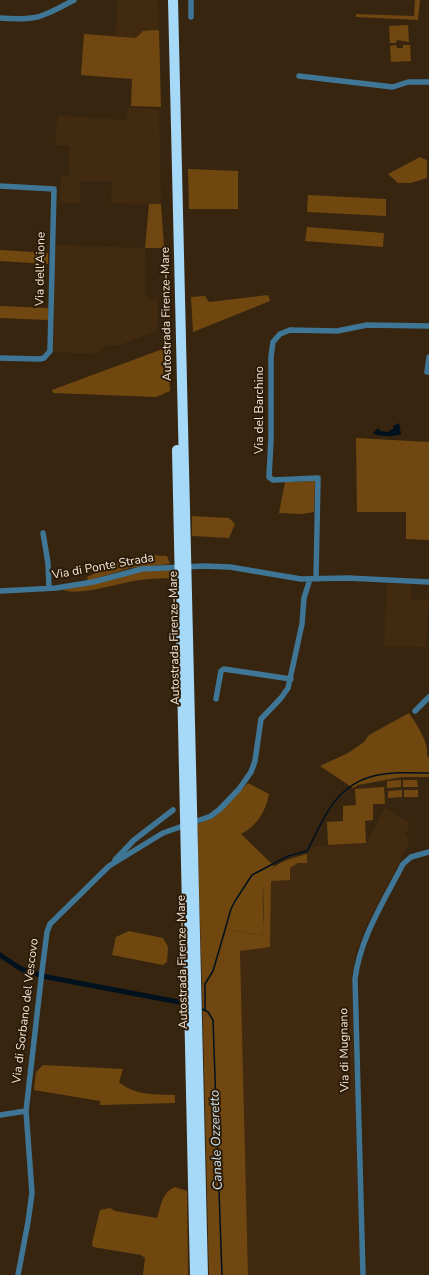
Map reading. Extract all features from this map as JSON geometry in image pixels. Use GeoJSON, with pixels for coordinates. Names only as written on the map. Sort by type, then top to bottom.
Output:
{"type":"FeatureCollection","features":[{"type":"Feature","properties":{"kind":"highway","name":"Autostrada Firenze-Mare"},"geometry":{"type":"LineString","coordinates":[[166,0],[195,1275]]}},
{"type":"Feature","properties":{"kind":"highway","name":"Autostrada Firenze-Mare"},"geometry":{"type":"LineString","coordinates":[[173,0],[203,1275]]}},
{"type":"Feature","properties":{"kind":"street"},"geometry":{"type":"LineString","coordinates":[[0,18],[28,20],[42,17],[74,0]]}},
{"type":"Feature","properties":{"kind":"street"},"geometry":{"type":"LineString","coordinates":[[191,0],[191,18]]}},
{"type":"Feature","properties":{"kind":"street"},"geometry":{"type":"LineString","coordinates":[[299,76],[393,87],[408,82],[429,82]]}},
{"type":"Feature","properties":{"kind":"street","name":"Via dell'Aione"},"geometry":{"type":"LineString","coordinates":[[0,186],[54,188],[50,351],[44,358],[40,359],[0,358]]}},
{"type":"Feature","properties":{"kind":"street","name":"Via del Barchino"},"geometry":{"type":"LineString","coordinates":[[313,579],[318,478],[273,480],[269,477],[272,440],[271,357],[273,342],[280,334],[290,330],[337,331],[367,325],[429,326]]}},
{"type":"Feature","properties":{"kind":"street"},"geometry":{"type":"LineString","coordinates":[[429,357],[427,372],[429,372]]}},
{"type":"Feature","properties":{"kind":"street"},"geometry":{"type":"LineString","coordinates":[[43,533],[48,563],[48,588]]}},
{"type":"Feature","properties":{"kind":"street","name":"Via di Ponte Strada"},"geometry":{"type":"LineString","coordinates":[[0,592],[93,582],[142,569],[163,567],[230,567],[313,579]]}},
{"type":"Feature","properties":{"kind":"street"},"geometry":{"type":"LineString","coordinates":[[313,579],[429,582]]}},
{"type":"Feature","properties":{"kind":"street","name":"Via di Sorbano del Vescovo"},"geometry":{"type":"LineString","coordinates":[[18,1275],[32,1193],[26,1111],[47,932],[50,924],[109,866],[163,833],[204,819],[220,809],[239,789],[251,772],[255,761],[261,719],[281,698],[288,688],[302,624],[304,598],[313,579]]}},
{"type":"Feature","properties":{"kind":"street"},"geometry":{"type":"LineString","coordinates":[[216,699],[221,671],[224,669],[291,679]]}},
{"type":"Feature","properties":{"kind":"street"},"geometry":{"type":"LineString","coordinates":[[415,711],[429,697]]}},
{"type":"Feature","properties":{"kind":"street"},"geometry":{"type":"LineString","coordinates":[[109,866],[134,840],[173,810]]}},
{"type":"Feature","properties":{"kind":"street","name":"Via di Mugnano"},"geometry":{"type":"LineString","coordinates":[[363,1275],[355,979],[357,961],[362,944],[403,864],[411,857],[429,852]]}},
{"type":"Feature","properties":{"kind":"street"},"geometry":{"type":"LineString","coordinates":[[0,1115],[26,1111]]}},
{"type":"Feature","properties":{"kind":"shaded area"},"geometry":{"type":"Polygon","coordinates":[[[118,0],[158,0],[159,31],[157,30],[136,38],[116,36],[118,0]]]}},
{"type":"Feature","properties":{"kind":"shaded area"},"geometry":{"type":"Polygon","coordinates":[[[415,0],[420,0],[418,20],[356,17],[356,14],[414,16],[415,0]]]}},
{"type":"Feature","properties":{"kind":"shaded area"},"geometry":{"type":"Polygon","coordinates":[[[408,25],[409,42],[397,40],[396,43],[390,43],[389,26],[408,25]]]}},
{"type":"Feature","properties":{"kind":"shaded area"},"geometry":{"type":"Polygon","coordinates":[[[143,31],[159,31],[161,107],[131,106],[132,79],[81,75],[84,34],[136,38],[143,31]]]}},
{"type":"Feature","properties":{"kind":"shaded area"},"geometry":{"type":"Polygon","coordinates":[[[396,45],[397,48],[403,48],[403,45],[410,45],[411,61],[391,62],[390,46],[396,45]]]}},
{"type":"Feature","properties":{"kind":"shaded area"},"geometry":{"type":"Polygon","coordinates":[[[129,108],[159,109],[161,204],[111,203],[112,181],[80,181],[80,203],[60,202],[61,176],[70,175],[69,146],[55,145],[58,116],[125,120],[129,108]]]}},
{"type":"Feature","properties":{"kind":"shaded area"},"geometry":{"type":"Polygon","coordinates":[[[420,157],[427,160],[427,178],[411,183],[398,183],[388,174],[420,157]]]}},
{"type":"Feature","properties":{"kind":"shaded area"},"geometry":{"type":"Polygon","coordinates":[[[188,169],[238,171],[238,209],[189,209],[188,169]]]}},
{"type":"Feature","properties":{"kind":"shaded area"},"geometry":{"type":"Polygon","coordinates":[[[308,195],[386,199],[386,216],[307,212],[308,195]]]}},
{"type":"Feature","properties":{"kind":"shaded area"},"geometry":{"type":"Polygon","coordinates":[[[149,204],[161,204],[164,248],[145,248],[149,204]]]}},
{"type":"Feature","properties":{"kind":"shaded area"},"geometry":{"type":"Polygon","coordinates":[[[307,227],[384,233],[383,247],[305,241],[307,227]]]}},
{"type":"Feature","properties":{"kind":"shaded area"},"geometry":{"type":"Polygon","coordinates":[[[54,245],[145,248],[146,299],[158,299],[157,331],[119,345],[105,346],[97,354],[52,352],[54,245]]]}},
{"type":"Feature","properties":{"kind":"shaded area"},"geometry":{"type":"Polygon","coordinates":[[[0,250],[48,253],[48,264],[0,261],[0,250]]]}},
{"type":"Feature","properties":{"kind":"shaded area"},"geometry":{"type":"Polygon","coordinates":[[[268,295],[270,301],[193,332],[191,297],[205,296],[209,302],[268,295]]]}},
{"type":"Feature","properties":{"kind":"shaded area"},"geometry":{"type":"Polygon","coordinates":[[[0,306],[48,308],[48,320],[0,318],[0,306]]]}},
{"type":"Feature","properties":{"kind":"shaded area"},"geometry":{"type":"Polygon","coordinates":[[[168,347],[170,391],[156,397],[53,393],[52,390],[168,347]]]}},
{"type":"Feature","properties":{"kind":"shaded area"},"geometry":{"type":"Polygon","coordinates":[[[356,438],[429,442],[429,540],[406,539],[406,512],[357,512],[356,438]]]}},
{"type":"Feature","properties":{"kind":"shaded area"},"geometry":{"type":"Polygon","coordinates":[[[315,481],[314,512],[302,514],[279,513],[285,482],[315,481]]]}},
{"type":"Feature","properties":{"kind":"shaded area"},"geometry":{"type":"Polygon","coordinates":[[[192,516],[229,518],[235,524],[229,538],[192,536],[192,516]]]}},
{"type":"Feature","properties":{"kind":"shaded area"},"geometry":{"type":"Polygon","coordinates":[[[148,555],[167,556],[170,564],[130,568],[88,581],[87,577],[129,558],[148,555]]]}},
{"type":"Feature","properties":{"kind":"shaded area"},"geometry":{"type":"Polygon","coordinates":[[[173,568],[174,578],[133,581],[88,591],[78,592],[63,590],[137,570],[173,568]]]}},
{"type":"Feature","properties":{"kind":"shaded area"},"geometry":{"type":"Polygon","coordinates":[[[387,583],[410,584],[411,599],[429,600],[426,647],[384,646],[387,583]]]}},
{"type":"Feature","properties":{"kind":"shaded area"},"geometry":{"type":"Polygon","coordinates":[[[409,713],[421,733],[426,745],[427,755],[429,758],[429,777],[402,777],[358,785],[353,788],[320,766],[348,753],[364,742],[369,735],[409,713]]]}},
{"type":"Feature","properties":{"kind":"shaded area"},"geometry":{"type":"Polygon","coordinates":[[[401,780],[401,787],[387,788],[387,781],[401,780]]]}},
{"type":"Feature","properties":{"kind":"shaded area"},"geometry":{"type":"Polygon","coordinates":[[[403,780],[417,780],[418,787],[403,787],[403,780]]]}},
{"type":"Feature","properties":{"kind":"shaded area"},"geometry":{"type":"Polygon","coordinates":[[[248,783],[269,794],[266,806],[260,817],[252,827],[241,834],[274,866],[268,875],[263,891],[262,936],[226,929],[216,966],[208,979],[202,984],[197,824],[215,817],[248,783]]]}},
{"type":"Feature","properties":{"kind":"shaded area"},"geometry":{"type":"Polygon","coordinates":[[[384,787],[385,804],[373,804],[373,820],[365,821],[366,843],[328,845],[327,822],[343,821],[343,806],[356,805],[355,789],[384,787]]]}},
{"type":"Feature","properties":{"kind":"shaded area"},"geometry":{"type":"Polygon","coordinates":[[[402,790],[402,797],[388,798],[388,791],[402,790]]]}},
{"type":"Feature","properties":{"kind":"shaded area"},"geometry":{"type":"Polygon","coordinates":[[[404,790],[418,790],[418,797],[404,797],[404,790]]]}},
{"type":"Feature","properties":{"kind":"shaded area"},"geometry":{"type":"Polygon","coordinates":[[[385,808],[411,823],[405,834],[409,839],[408,845],[364,930],[356,951],[352,975],[360,1275],[248,1275],[240,951],[270,947],[271,880],[298,863],[307,863],[307,854],[315,846],[366,844],[385,808]]]}},
{"type":"Feature","properties":{"kind":"shaded area"},"geometry":{"type":"Polygon","coordinates":[[[307,854],[307,863],[298,863],[290,868],[290,880],[271,881],[270,947],[240,951],[248,1275],[209,1275],[202,984],[208,979],[216,966],[226,929],[262,936],[264,920],[263,893],[264,883],[268,874],[275,867],[288,860],[307,854]]]}},
{"type":"Feature","properties":{"kind":"shaded area"},"geometry":{"type":"Polygon","coordinates":[[[129,931],[163,938],[168,947],[167,962],[163,965],[112,955],[116,937],[129,931]]]}},
{"type":"Feature","properties":{"kind":"shaded area"},"geometry":{"type":"Polygon","coordinates":[[[43,1065],[123,1069],[119,1082],[125,1087],[138,1092],[175,1095],[175,1103],[100,1105],[100,1101],[34,1090],[36,1072],[43,1065]]]}},
{"type":"Feature","properties":{"kind":"shaded area"},"geometry":{"type":"Polygon","coordinates":[[[175,1187],[187,1191],[188,1275],[143,1275],[145,1258],[141,1255],[93,1247],[92,1243],[100,1210],[110,1208],[115,1211],[157,1218],[161,1204],[167,1192],[175,1187]]]}},
{"type":"Feature","properties":{"kind":"water"},"geometry":{"type":"Polygon","coordinates":[[[399,423],[401,434],[399,435],[383,436],[373,433],[378,428],[380,431],[388,432],[394,428],[393,426],[399,423]]]}},
{"type":"Feature","properties":{"kind":"waterway"},"geometry":{"type":"LineString","coordinates":[[205,1010],[205,984],[213,971],[231,909],[252,875],[288,856],[307,851],[330,808],[350,786],[374,776],[400,773],[429,773]]}},
{"type":"Feature","properties":{"kind":"waterway","name":"Canale Ozzeretto"},"geometry":{"type":"LineString","coordinates":[[0,955],[21,969],[47,977],[184,1003]]}},
{"type":"Feature","properties":{"kind":"waterway","name":"Canale Ozzeretto"},"geometry":{"type":"LineString","coordinates":[[202,1009],[208,1012],[213,1020],[222,1275]]}}]}
